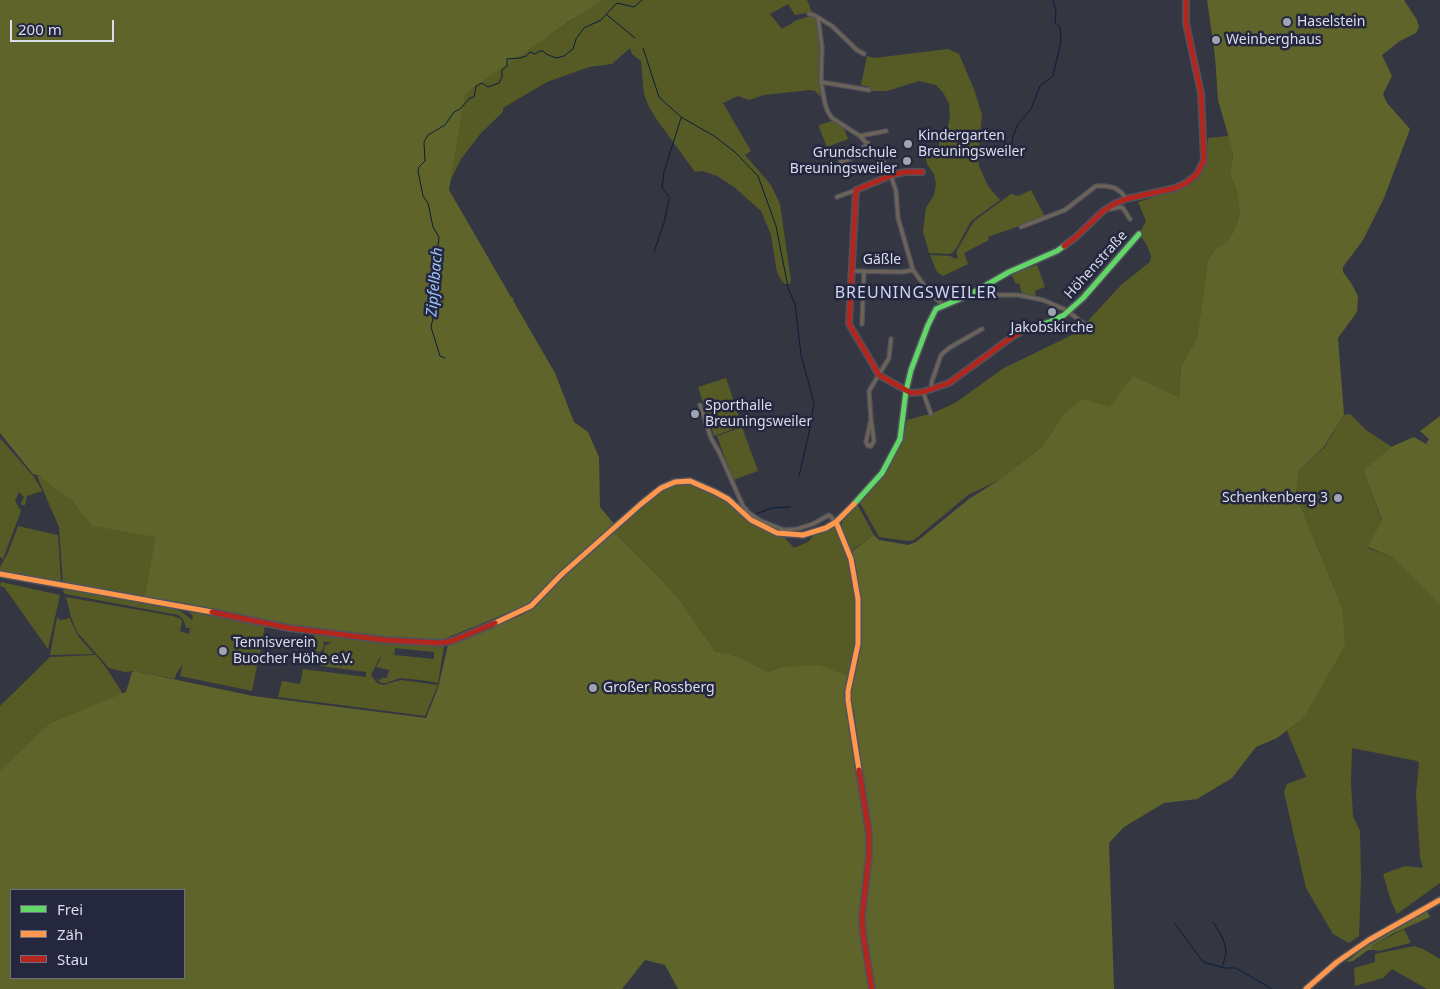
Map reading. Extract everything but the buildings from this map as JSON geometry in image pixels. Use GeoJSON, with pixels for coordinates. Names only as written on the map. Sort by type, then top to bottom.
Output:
{"type":"FeatureCollection","features":[{"type":"Feature","properties":{"kind":"street"},"geometry":{"type":"LineString","coordinates":[[1,574],[198,609],[289,628],[385,640],[440,643],[452,641],[531,606],[562,574],[641,504],[661,488],[675,482],[690,481],[720,494],[751,520],[770,530],[787,535],[809,534],[826,528],[836,522],[882,473],[891,458],[901,432],[906,391],[911,370],[928,325],[936,310],[961,299],[1009,272],[1057,251],[1069,243],[1108,208],[1126,199],[1175,188],[1186,183],[1197,174],[1204,160],[1204,137],[1201,93],[1186,23],[1186,0]]}},
{"type":"Feature","properties":{"kind":"street"},"geometry":{"type":"LineString","coordinates":[[809,14],[832,26],[864,54]]}},
{"type":"Feature","properties":{"kind":"street"},"geometry":{"type":"LineString","coordinates":[[818,18],[822,47],[821,82],[825,104],[832,118],[860,136],[885,162],[892,175],[896,191],[898,218],[913,270],[928,292],[944,305]]}},
{"type":"Feature","properties":{"kind":"street"},"geometry":{"type":"LineString","coordinates":[[821,82],[869,90]]}},
{"type":"Feature","properties":{"kind":"street"},"geometry":{"type":"LineString","coordinates":[[860,136],[886,131]]}},
{"type":"Feature","properties":{"kind":"street"},"geometry":{"type":"LineString","coordinates":[[833,169],[841,161],[844,162],[854,157],[868,143]]}},
{"type":"Feature","properties":{"kind":"street"},"geometry":{"type":"LineString","coordinates":[[837,196],[892,175],[905,172],[922,172]]}},
{"type":"Feature","properties":{"kind":"street"},"geometry":{"type":"LineString","coordinates":[[1021,227],[1065,210],[1096,186],[1115,188],[1126,199]]}},
{"type":"Feature","properties":{"kind":"street"},"geometry":{"type":"LineString","coordinates":[[856,190],[849,324],[879,375],[906,391],[923,392],[931,414]]}},
{"type":"Feature","properties":{"kind":"street"},"geometry":{"type":"LineString","coordinates":[[1108,208],[1111,210],[1123,208],[1130,219]]}},
{"type":"Feature","properties":{"kind":"street","name":"Höhenstraße"},"geometry":{"type":"LineString","coordinates":[[923,392],[949,383],[1006,341],[1022,332],[1050,322],[1069,311],[1083,298],[1139,234]]}},
{"type":"Feature","properties":{"kind":"street","name":"Gäßle"},"geometry":{"type":"LineString","coordinates":[[851,271],[902,272],[913,270]]}},
{"type":"Feature","properties":{"kind":"street"},"geometry":{"type":"LineString","coordinates":[[862,324],[864,271]]}},
{"type":"Feature","properties":{"kind":"street"},"geometry":{"type":"LineString","coordinates":[[981,288],[984,292],[994,295],[1018,295],[1056,304],[1069,311],[1086,325]]}},
{"type":"Feature","properties":{"kind":"street"},"geometry":{"type":"LineString","coordinates":[[931,388],[941,355],[949,348],[982,329]]}},
{"type":"Feature","properties":{"kind":"street"},"geometry":{"type":"LineString","coordinates":[[871,419],[866,442],[868,446],[871,446],[874,441],[869,392],[889,358],[891,338]]}},
{"type":"Feature","properties":{"kind":"street"},"geometry":{"type":"LineString","coordinates":[[700,405],[711,438],[746,510],[761,521],[791,530],[817,523],[829,515],[836,522],[851,559],[858,605],[858,644],[848,691],[848,700],[868,833],[869,856],[862,918],[872,989]]}},
{"type":"Feature","properties":{"kind":"street"},"geometry":{"type":"LineString","coordinates":[[1306,989],[1336,962],[1369,940],[1440,900]]}},
{"type":"Feature","properties":{"kind":"green space"},"geometry":{"type":"Polygon","coordinates":[[[0,0],[601,0],[465,93],[449,190],[555,373],[574,422],[588,432],[599,457],[600,507],[615,525],[562,571],[527,605],[444,639],[418,641],[368,636],[271,622],[144,599],[156,537],[92,526],[71,500],[40,476],[33,474],[0,433],[0,0]]]}},
{"type":"Feature","properties":{"kind":"green space"},"geometry":{"type":"Polygon","coordinates":[[[595,0],[807,0],[812,12],[795,15],[788,4],[770,14],[782,29],[797,20],[807,17],[816,19],[820,46],[819,85],[821,97],[815,91],[810,90],[764,95],[749,100],[738,96],[723,103],[751,151],[745,155],[771,185],[780,204],[790,284],[785,284],[777,272],[771,235],[761,211],[734,187],[717,176],[702,171],[695,172],[657,120],[644,94],[641,61],[632,54],[630,48],[612,64],[589,67],[547,82],[503,108],[503,112],[481,133],[461,159],[449,183],[449,195],[455,207],[465,250],[458,262],[494,282],[514,299],[510,304],[497,298],[483,299],[455,276],[447,291],[437,285],[438,265],[435,243],[423,210],[418,185],[414,153],[417,135],[431,113],[460,81],[498,52],[550,35],[571,21],[595,0]]]}},
{"type":"Feature","properties":{"kind":"green space"},"geometry":{"type":"Polygon","coordinates":[[[1207,0],[1404,0],[1417,20],[1419,27],[1416,33],[1400,41],[1382,55],[1392,76],[1383,94],[1387,103],[1410,129],[1384,198],[1363,240],[1343,267],[1343,272],[1358,296],[1357,312],[1338,338],[1344,415],[1323,448],[1299,470],[1296,495],[1342,607],[1345,645],[1303,719],[1277,738],[1256,747],[1232,778],[1197,799],[1164,803],[1124,827],[1109,843],[1114,989],[875,989],[864,913],[872,858],[871,832],[854,711],[851,703],[851,690],[859,651],[861,621],[856,571],[851,552],[874,535],[879,540],[908,545],[916,542],[969,499],[999,480],[1042,447],[1064,414],[1083,399],[1109,407],[1133,376],[1179,398],[1181,366],[1197,338],[1208,259],[1218,247],[1227,242],[1234,231],[1240,213],[1236,188],[1230,175],[1233,156],[1218,100],[1215,56],[1207,0]]]}},
{"type":"Feature","properties":{"kind":"green space"},"geometry":{"type":"Polygon","coordinates":[[[948,49],[959,54],[974,89],[982,115],[978,157],[979,166],[988,186],[1000,200],[971,221],[957,247],[949,254],[929,253],[923,231],[926,208],[934,195],[936,184],[934,174],[927,164],[925,153],[939,152],[939,133],[946,134],[950,118],[949,104],[944,94],[936,85],[919,81],[887,91],[870,91],[870,87],[861,85],[867,56],[874,58],[948,49]]]}},
{"type":"Feature","properties":{"kind":"green space"},"geometry":{"type":"Polygon","coordinates":[[[832,121],[843,126],[848,139],[827,147],[819,125],[832,121]]]}},
{"type":"Feature","properties":{"kind":"green space"},"geometry":{"type":"Polygon","coordinates":[[[1229,136],[1233,156],[1230,175],[1236,188],[1240,213],[1234,231],[1227,242],[1218,247],[1208,259],[1197,338],[1181,366],[1179,399],[1115,400],[1109,408],[1064,414],[1042,447],[999,480],[968,495],[914,540],[908,541],[879,537],[859,501],[887,468],[903,439],[907,420],[933,413],[955,403],[1004,368],[1074,334],[1081,320],[1086,323],[1121,285],[1150,262],[1151,256],[1147,245],[1139,234],[1146,221],[1138,202],[1191,184],[1201,174],[1206,163],[1208,138],[1229,136]]]}},
{"type":"Feature","properties":{"kind":"green space"},"geometry":{"type":"Polygon","coordinates":[[[1031,190],[1045,217],[988,237],[989,240],[964,253],[968,264],[943,276],[937,272],[930,255],[950,256],[956,259],[958,257],[956,252],[974,221],[1011,194],[1018,196],[1031,190]]]}},
{"type":"Feature","properties":{"kind":"green space"},"geometry":{"type":"Polygon","coordinates":[[[1037,265],[1045,287],[1035,291],[1036,296],[1022,294],[1019,283],[1016,284],[1011,274],[1037,265]]]}},
{"type":"Feature","properties":{"kind":"green space"},"geometry":{"type":"Polygon","coordinates":[[[726,378],[742,426],[714,436],[698,387],[726,378]]]}},
{"type":"Feature","properties":{"kind":"green space"},"geometry":{"type":"Polygon","coordinates":[[[1350,414],[1366,430],[1392,447],[1363,470],[1382,521],[1368,548],[1392,557],[1440,606],[1440,883],[1397,914],[1383,874],[1405,866],[1423,868],[1420,858],[1416,794],[1419,763],[1417,761],[1352,748],[1351,783],[1353,816],[1360,831],[1361,879],[1359,936],[1349,943],[1333,934],[1306,888],[1284,792],[1287,784],[1306,777],[1287,731],[1303,719],[1342,607],[1296,495],[1299,470],[1324,448],[1344,415],[1350,414]]]}},
{"type":"Feature","properties":{"kind":"green space"},"geometry":{"type":"Polygon","coordinates":[[[1440,416],[1440,606],[1392,557],[1368,547],[1382,520],[1363,470],[1393,446],[1414,437],[1426,444],[1429,439],[1420,431],[1440,416]]]}},
{"type":"Feature","properties":{"kind":"green space"},"geometry":{"type":"Polygon","coordinates":[[[742,427],[758,471],[733,480],[717,436],[742,427]]]}},
{"type":"Feature","properties":{"kind":"green space"},"geometry":{"type":"Polygon","coordinates":[[[0,438],[34,477],[42,491],[27,496],[25,505],[21,503],[24,497],[19,492],[15,501],[21,511],[3,559],[0,557],[0,438]]]}},
{"type":"Feature","properties":{"kind":"green space"},"geometry":{"type":"Polygon","coordinates":[[[37,476],[40,476],[71,500],[92,526],[157,536],[144,599],[63,584],[59,527],[37,476]]]}},
{"type":"Feature","properties":{"kind":"green space"},"geometry":{"type":"Polygon","coordinates":[[[689,482],[724,498],[757,525],[783,536],[794,548],[808,542],[813,536],[833,527],[836,528],[848,554],[855,587],[857,640],[850,677],[781,667],[768,672],[737,656],[715,651],[681,602],[663,581],[617,535],[611,533],[661,491],[672,485],[689,482]]]}},
{"type":"Feature","properties":{"kind":"green space"},"geometry":{"type":"Polygon","coordinates":[[[857,504],[874,535],[851,551],[842,529],[842,522],[857,504]]]}},
{"type":"Feature","properties":{"kind":"green space"},"geometry":{"type":"Polygon","coordinates":[[[18,526],[58,535],[61,583],[0,572],[0,567],[8,553],[18,526]]]}},
{"type":"Feature","properties":{"kind":"green space"},"geometry":{"type":"Polygon","coordinates":[[[611,533],[617,535],[663,581],[681,602],[715,651],[737,656],[768,672],[781,667],[819,665],[850,677],[845,696],[867,845],[860,914],[869,989],[678,989],[665,965],[645,960],[622,989],[0,989],[0,770],[50,723],[126,692],[132,672],[135,671],[253,696],[426,718],[438,688],[448,645],[524,614],[574,566],[611,533]]]}},
{"type":"Feature","properties":{"kind":"green space"},"geometry":{"type":"Polygon","coordinates":[[[1,582],[60,595],[48,649],[4,587],[0,586],[1,582]]]}},
{"type":"Feature","properties":{"kind":"green space"},"geometry":{"type":"Polygon","coordinates":[[[65,588],[170,607],[182,612],[192,620],[193,616],[188,611],[265,626],[252,691],[180,676],[183,664],[175,679],[109,668],[77,632],[66,597],[173,616],[181,619],[180,631],[189,634],[190,628],[186,628],[183,619],[178,615],[65,594],[63,591],[65,588]]]}},
{"type":"Feature","properties":{"kind":"green space"},"geometry":{"type":"Polygon","coordinates":[[[57,617],[60,620],[69,617],[78,636],[94,654],[50,655],[57,617]]]}},
{"type":"Feature","properties":{"kind":"green space"},"geometry":{"type":"Polygon","coordinates":[[[315,633],[444,646],[438,683],[400,678],[381,683],[377,679],[387,678],[389,670],[376,667],[380,657],[371,675],[377,683],[383,685],[401,680],[438,685],[425,716],[278,697],[282,681],[300,684],[303,669],[366,677],[366,672],[321,666],[322,663],[317,665],[311,662],[313,654],[318,652],[323,656],[325,646],[332,642],[323,642],[323,649],[320,652],[316,651],[314,647],[318,641],[313,640],[315,633]],[[395,648],[394,655],[434,659],[434,652],[395,648]]]}},
{"type":"Feature","properties":{"kind":"green space"},"geometry":{"type":"Polygon","coordinates":[[[96,655],[123,694],[50,723],[0,770],[0,706],[50,657],[96,655]]]}},
{"type":"Feature","properties":{"kind":"green space"},"geometry":{"type":"Polygon","coordinates":[[[1427,911],[1430,917],[1394,933],[1372,946],[1373,950],[1368,950],[1353,961],[1346,962],[1365,947],[1427,911]]]}},
{"type":"Feature","properties":{"kind":"green space"},"geometry":{"type":"Polygon","coordinates":[[[1404,929],[1410,943],[1379,951],[1373,950],[1372,946],[1404,929]]]}},
{"type":"Feature","properties":{"kind":"green space"},"geometry":{"type":"Polygon","coordinates":[[[1414,946],[1440,959],[1440,989],[1427,989],[1392,969],[1383,978],[1355,986],[1354,968],[1375,962],[1375,954],[1414,946]]]}},
{"type":"Feature","properties":{"kind":"waterway","name":"Zipfelbach"},"geometry":{"type":"LineString","coordinates":[[445,358],[440,356],[431,327],[437,300],[439,237],[433,227],[428,203],[423,196],[418,171],[425,161],[424,142],[428,135],[445,125],[454,112],[460,109],[470,98],[474,97],[476,86],[482,83],[488,87],[499,83],[502,77],[502,70],[507,66],[507,59],[520,58],[530,52],[535,54],[540,51],[556,58],[564,56],[573,49],[576,39],[584,28],[601,20],[617,3],[634,7],[642,0]]}},
{"type":"Feature","properties":{"kind":"waterway"},"geometry":{"type":"LineString","coordinates":[[1012,145],[1013,136],[1018,124],[1031,109],[1040,86],[1053,76],[1061,41],[1060,28],[1055,22],[1056,12],[1053,0]]}},
{"type":"Feature","properties":{"kind":"waterway"},"geometry":{"type":"LineString","coordinates":[[607,15],[635,38]]}},
{"type":"Feature","properties":{"kind":"waterway"},"geometry":{"type":"LineString","coordinates":[[643,48],[659,97],[681,117],[714,136],[735,152],[758,176],[776,226],[788,287]]}},
{"type":"Feature","properties":{"kind":"waterway"},"geometry":{"type":"LineString","coordinates":[[669,197],[662,188],[664,172],[681,118]]}},
{"type":"Feature","properties":{"kind":"waterway"},"geometry":{"type":"LineString","coordinates":[[654,252],[664,223],[669,199]]}},
{"type":"Feature","properties":{"kind":"waterway"},"geometry":{"type":"LineString","coordinates":[[788,288],[795,304],[801,355],[814,403],[799,476]]}},
{"type":"Feature","properties":{"kind":"waterway"},"geometry":{"type":"LineString","coordinates":[[756,514],[772,508],[790,507]]}},
{"type":"Feature","properties":{"kind":"waterway"},"geometry":{"type":"LineString","coordinates":[[1213,922],[1225,945],[1226,953],[1223,965]]}},
{"type":"Feature","properties":{"kind":"waterway"},"geometry":{"type":"LineString","coordinates":[[1175,924],[1203,962],[1225,968],[1236,968],[1272,989]]}},
{"type":"Feature","properties":{"kind":"traffic: fast"},"geometry":{"type":"LineString","coordinates":[[1026,329],[1050,322],[1064,315],[1083,298],[1139,234]]}},
{"type":"Feature","properties":{"kind":"traffic: fast"},"geometry":{"type":"LineString","coordinates":[[854,504],[882,473],[900,439],[906,391],[911,370],[936,309],[969,295],[1009,272],[1057,251],[1064,246]]}},
{"type":"Feature","properties":{"kind":"traffic: slow"},"geometry":{"type":"LineString","coordinates":[[495,623],[531,606],[562,574],[641,504],[661,488],[675,482],[690,481],[715,492],[728,499],[751,520],[777,533],[803,535],[826,528],[836,522],[854,504]]}},
{"type":"Feature","properties":{"kind":"traffic: slow"},"geometry":{"type":"LineString","coordinates":[[836,522],[851,559],[858,599],[858,644],[848,691],[848,700],[859,770]]}},
{"type":"Feature","properties":{"kind":"traffic: slow"},"geometry":{"type":"LineString","coordinates":[[0,574],[212,612]]}},
{"type":"Feature","properties":{"kind":"traffic: slow"},"geometry":{"type":"LineString","coordinates":[[1306,989],[1337,962],[1369,940],[1440,900]]}},
{"type":"Feature","properties":{"kind":"traffic: jam"},"geometry":{"type":"LineString","coordinates":[[1064,246],[1103,211],[1114,204],[1126,199],[1175,188],[1186,183],[1197,174],[1204,160],[1201,93],[1186,23],[1186,0]]}},
{"type":"Feature","properties":{"kind":"traffic: jam"},"geometry":{"type":"LineString","coordinates":[[922,172],[905,172],[892,175],[856,190],[849,324],[879,375],[911,393],[923,392],[949,383],[1026,329]]}},
{"type":"Feature","properties":{"kind":"traffic: jam"},"geometry":{"type":"LineString","coordinates":[[212,612],[289,628],[385,640],[440,643],[452,641],[495,623]]}},
{"type":"Feature","properties":{"kind":"traffic: jam"},"geometry":{"type":"LineString","coordinates":[[859,770],[869,833],[869,856],[862,917],[872,989]]}},
{"type":"Feature","properties":{"kind":"place","name":"Haselstein"},"geometry":{"type":"Point","coordinates":[1287,22]}},
{"type":"Feature","properties":{"kind":"place","name":"Weinberghaus"},"geometry":{"type":"Point","coordinates":[1216,40]}},
{"type":"Feature","properties":{"kind":"place","name":"Kindergarten Breuningsweiler"},"geometry":{"type":"Point","coordinates":[908,144]}},
{"type":"Feature","properties":{"kind":"place","name":"Grundschule Breuningsweiler"},"geometry":{"type":"Point","coordinates":[907,161]}},
{"type":"Feature","properties":{"kind":"place","name":"Jakobskirche"},"geometry":{"type":"Point","coordinates":[1052,312]}},
{"type":"Feature","properties":{"kind":"place","name":"Sporthalle Breuningsweiler"},"geometry":{"type":"Point","coordinates":[695,414]}},
{"type":"Feature","properties":{"kind":"place","name":"Schenkenberg 3"},"geometry":{"type":"Point","coordinates":[1338,498]}},
{"type":"Feature","properties":{"kind":"place","name":"Tennisverein Buocher Höhe e.V."},"geometry":{"type":"Point","coordinates":[223,651]}},
{"type":"Feature","properties":{"kind":"place","name":"Großer Rossberg"},"geometry":{"type":"Point","coordinates":[593,688]}},
{"type":"Feature","properties":{"kind":"district","name":"BREUNINGSWEILER"},"geometry":{"type":"Point","coordinates":[916,293]}}]}
